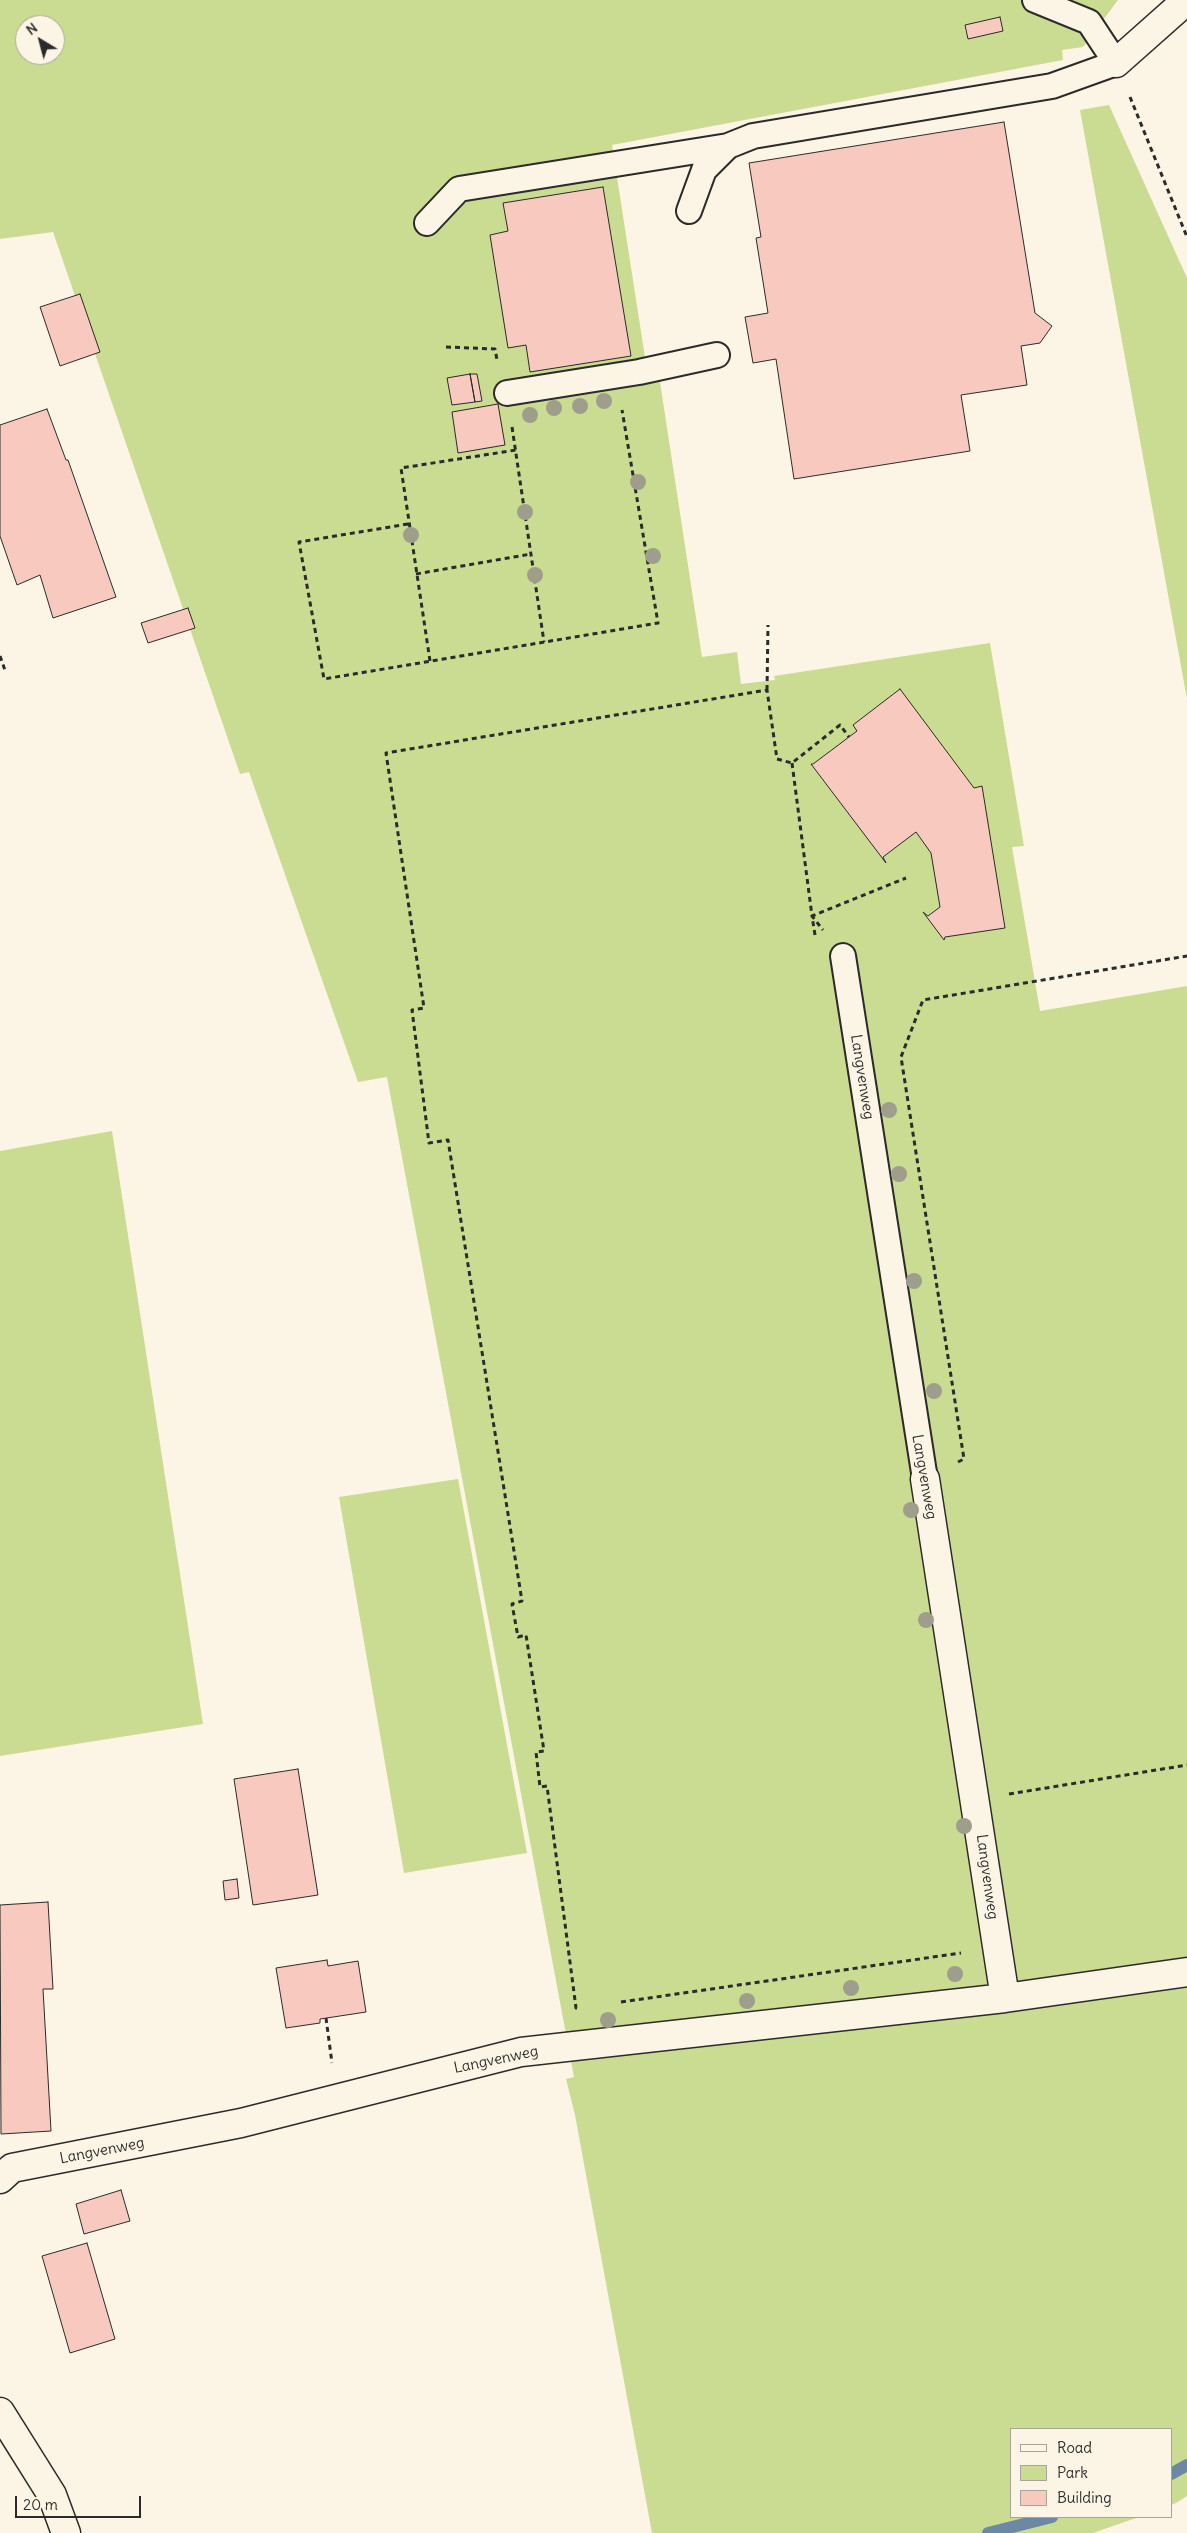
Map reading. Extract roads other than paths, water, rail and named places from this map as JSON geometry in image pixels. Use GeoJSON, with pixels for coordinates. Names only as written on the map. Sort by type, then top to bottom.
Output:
{"type":"FeatureCollection","features":[{"type":"Feature","properties":{"kind":"street"},"geometry":{"type":"LineString","coordinates":[[1116,63],[1187,0]]}},
{"type":"Feature","properties":{"kind":"street","name":"Langvenweg"},"geometry":{"type":"LineString","coordinates":[[925,1479],[976,1799],[1005,1998]]}},
{"type":"Feature","properties":{"kind":"street","name":"Langvenweg"},"geometry":{"type":"LineString","coordinates":[[0,2179],[12,2168],[241,2123],[521,2052],[1005,1998],[1187,1972]]}},
{"type":"Feature","properties":{"kind":"street"},"geometry":{"type":"LineString","coordinates":[[0,2412],[52,2495],[66,2533]]}},
{"type":"Feature","properties":{"kind":"lane"},"geometry":{"type":"LineString","coordinates":[[427,224],[459,189],[728,146],[753,136],[1052,86],[1116,63],[1089,22],[1035,0]]}},
{"type":"Feature","properties":{"kind":"lane"},"geometry":{"type":"LineString","coordinates":[[688,211],[704,170],[728,146]]}},
{"type":"Feature","properties":{"kind":"lane"},"geometry":{"type":"LineString","coordinates":[[507,393],[616,375],[717,355]]}},
{"type":"Feature","properties":{"kind":"lane","name":"Langvenweg"},"geometry":{"type":"LineString","coordinates":[[843,956],[925,1479]]}},
{"type":"Feature","properties":{"kind":"waterway"},"geometry":{"type":"LineString","coordinates":[[1172,2473],[1187,2465]]}},
{"type":"Feature","properties":{"kind":"waterway"},"geometry":{"type":"LineString","coordinates":[[988,2533],[1048,2518]]}}]}
